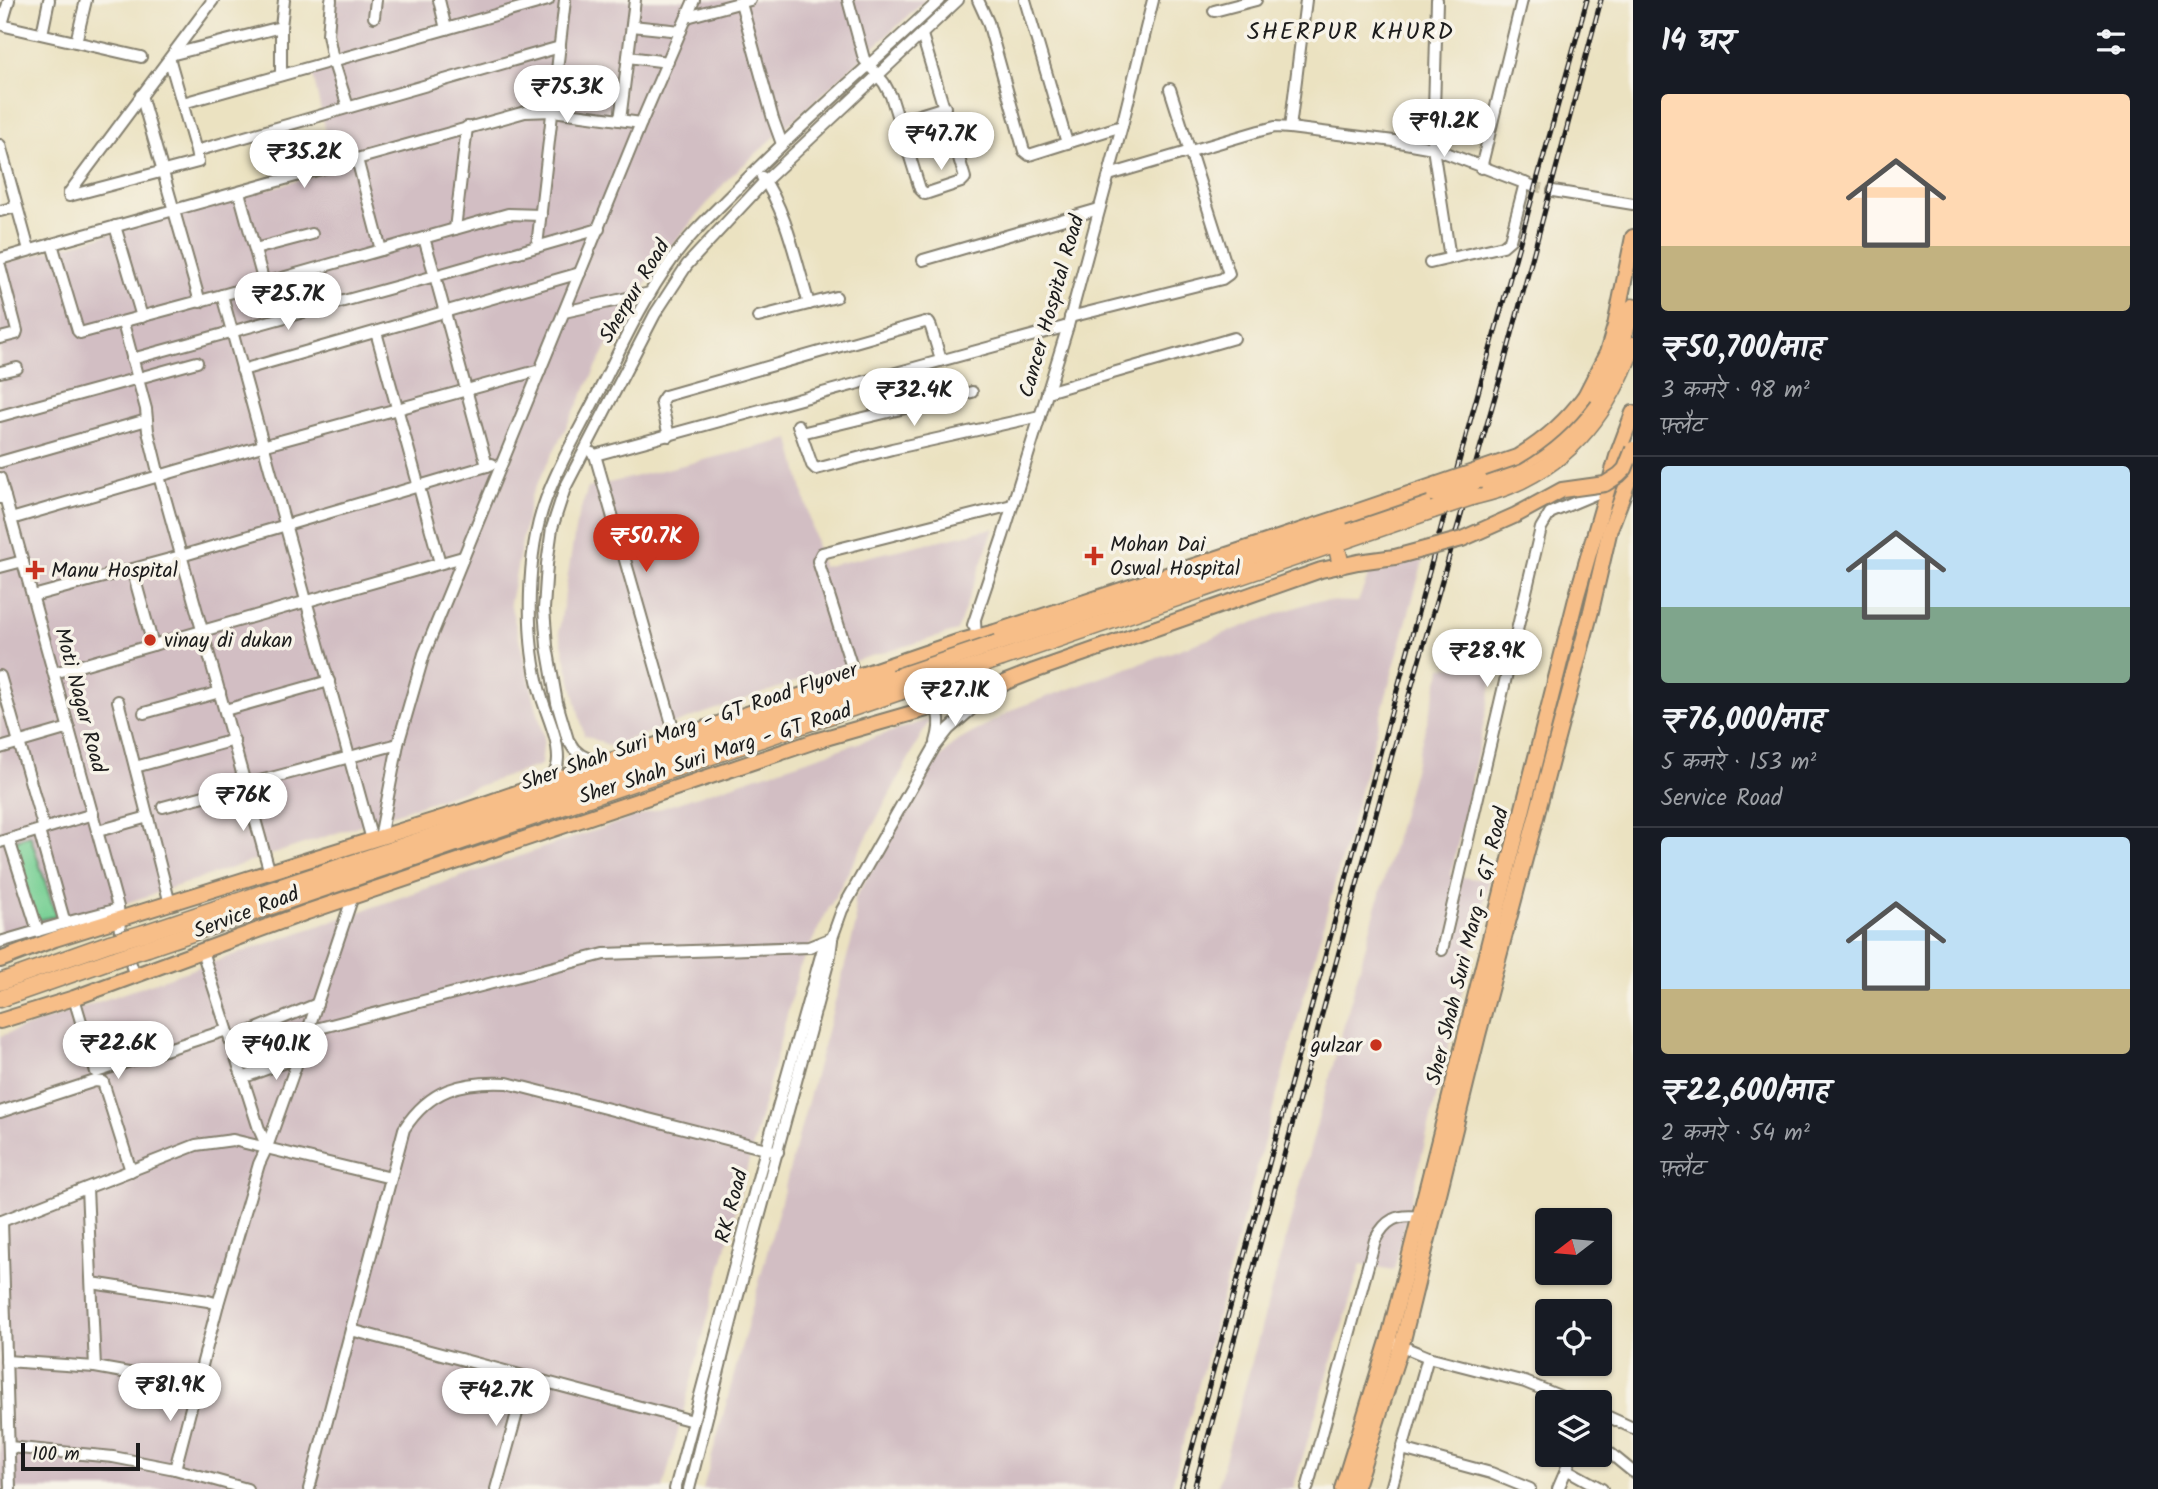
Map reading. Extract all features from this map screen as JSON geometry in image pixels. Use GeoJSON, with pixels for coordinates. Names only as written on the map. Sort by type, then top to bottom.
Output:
{"type":"FeatureCollection","features":[{"type":"Feature","properties":{"kind":"highway","name":"Sher Shah Suri Marg - GT Road Flyover"},"geometry":{"type":"LineString","coordinates":[[0,982],[146,941],[442,833],[895,678],[999,650],[1336,544],[1479,480],[1511,469],[1550,446],[1578,421],[1590,394],[1616,356],[1633,307]]}},
{"type":"Feature","properties":{"kind":"highway","name":"Sher Shah Suri Marg - GT Road Flyover"},"geometry":{"type":"LineString","coordinates":[[999,650],[1322,528],[1434,502],[1475,496],[1511,485],[1558,458],[1574,444],[1604,408],[1633,345]]}},
{"type":"Feature","properties":{"kind":"highway"},"geometry":{"type":"LineString","coordinates":[[1336,544],[1349,563]]}},
{"type":"Feature","properties":{"kind":"highway","name":"Sher Shah Suri Marg - GT Road Flyover"},"geometry":{"type":"LineString","coordinates":[[0,999],[113,951]]}},
{"type":"Feature","properties":{"kind":"main road","name":"Sher Shah Suri Marg - GT Road"},"geometry":{"type":"LineString","coordinates":[[496,800],[855,677],[895,678],[931,651],[1322,528],[1344,516],[1517,457],[1559,427],[1590,394],[1615,326],[1633,237]]}},
{"type":"Feature","properties":{"kind":"main road","name":"Sher Shah Suri Marg - GT Road"},"geometry":{"type":"LineString","coordinates":[[1342,1489],[1401,1345],[1420,1217],[1577,595],[1618,453],[1633,413]]}},
{"type":"Feature","properties":{"kind":"main road","name":"Sher Shah Suri Marg - GT Road"},"geometry":{"type":"LineString","coordinates":[[508,844],[815,741],[937,706],[960,704],[989,694],[1006,682],[1034,671],[1291,580],[1349,563],[1395,557],[1451,542],[1516,515],[1555,493],[1605,484],[1625,469],[1633,449]]}},
{"type":"Feature","properties":{"kind":"main road","name":"Sher Shah Suri Marg - GT Road"},"geometry":{"type":"LineString","coordinates":[[1355,1489],[1401,1345],[1475,1047],[1591,611],[1610,529],[1633,469]]}},
{"type":"Feature","properties":{"kind":"main road"},"geometry":{"type":"LineString","coordinates":[[895,678],[905,673],[912,688],[910,704],[899,716]]}},
{"type":"Feature","properties":{"kind":"main road","name":"Service Road"},"geometry":{"type":"LineString","coordinates":[[0,960],[118,914],[170,904],[496,800]]}},
{"type":"Feature","properties":{"kind":"main road","name":"Service Road"},"geometry":{"type":"LineString","coordinates":[[0,1021],[74,998],[353,896],[508,844]]}},
{"type":"Feature","properties":{"kind":"street"},"geometry":{"type":"LineString","coordinates":[[9,0],[3,21],[5,26],[141,57]]}},
{"type":"Feature","properties":{"kind":"street"},"geometry":{"type":"LineString","coordinates":[[41,34],[49,0]]}},
{"type":"Feature","properties":{"kind":"street"},"geometry":{"type":"LineString","coordinates":[[76,42],[86,0]]}},
{"type":"Feature","properties":{"kind":"street"},"geometry":{"type":"LineString","coordinates":[[172,57],[196,150],[196,164],[72,197],[68,195],[214,0]]}},
{"type":"Feature","properties":{"kind":"street"},"geometry":{"type":"LineString","coordinates":[[281,75],[284,0]]}},
{"type":"Feature","properties":{"kind":"street"},"geometry":{"type":"LineString","coordinates":[[331,0],[328,34],[348,107]]}},
{"type":"Feature","properties":{"kind":"street"},"geometry":{"type":"LineString","coordinates":[[374,17],[376,0]]}},
{"type":"Feature","properties":{"kind":"street"},"geometry":{"type":"LineString","coordinates":[[439,0],[446,29]]}},
{"type":"Feature","properties":{"kind":"street"},"geometry":{"type":"LineString","coordinates":[[183,103],[548,0]]}},
{"type":"Feature","properties":{"kind":"street"},"geometry":{"type":"LineString","coordinates":[[537,246],[565,0]]}},
{"type":"Feature","properties":{"kind":"street"},"geometry":{"type":"LineString","coordinates":[[620,120],[635,0]]}},
{"type":"Feature","properties":{"kind":"street"},"geometry":{"type":"LineString","coordinates":[[376,839],[409,701],[424,654],[694,0]]}},
{"type":"Feature","properties":{"kind":"street"},"geometry":{"type":"LineString","coordinates":[[848,0],[864,58],[891,96],[901,121],[920,189],[925,194],[961,182],[965,178],[922,35]]}},
{"type":"Feature","properties":{"kind":"street","name":"Sherpur Road"},"geometry":{"type":"LineString","coordinates":[[541,784],[553,776],[559,757],[540,692],[532,649],[530,591],[542,509],[553,481],[642,307],[671,261],[756,169],[940,0]]}},
{"type":"Feature","properties":{"kind":"street","name":"Sherpur Road"},"geometry":{"type":"LineString","coordinates":[[612,759],[589,759],[574,749],[565,731],[557,703],[544,628],[547,564],[558,507],[565,488],[655,314],[687,265],[765,181],[958,0]]}},
{"type":"Feature","properties":{"kind":"street"},"geometry":{"type":"LineString","coordinates":[[978,0],[988,22],[1027,154],[1033,155],[1122,126]]}},
{"type":"Feature","properties":{"kind":"street"},"geometry":{"type":"LineString","coordinates":[[1025,0],[1067,143]]}},
{"type":"Feature","properties":{"kind":"street","name":"Cancer Hospital Road"},"geometry":{"type":"LineString","coordinates":[[975,620],[1069,321],[1153,0]]}},
{"type":"Feature","properties":{"kind":"street"},"geometry":{"type":"LineString","coordinates":[[1214,11],[1256,0]]}},
{"type":"Feature","properties":{"kind":"street"},"geometry":{"type":"LineString","coordinates":[[1290,128],[1306,0]]}},
{"type":"Feature","properties":{"kind":"street"},"geometry":{"type":"LineString","coordinates":[[1437,0],[1433,148],[1450,258]]}},
{"type":"Feature","properties":{"kind":"street"},"geometry":{"type":"LineString","coordinates":[[1481,168],[1522,0]]}},
{"type":"Feature","properties":{"kind":"street"},"geometry":{"type":"LineString","coordinates":[[687,17],[745,1],[773,119],[782,144]]}},
{"type":"Feature","properties":{"kind":"street"},"geometry":{"type":"LineString","coordinates":[[632,26],[681,31]]}},
{"type":"Feature","properties":{"kind":"street"},"geometry":{"type":"LineString","coordinates":[[172,57],[281,27]]}},
{"type":"Feature","properties":{"kind":"street"},"geometry":{"type":"LineString","coordinates":[[196,150],[560,47]]}},
{"type":"Feature","properties":{"kind":"street"},"geometry":{"type":"LineString","coordinates":[[628,57],[668,62]]}},
{"type":"Feature","properties":{"kind":"street"},"geometry":{"type":"LineString","coordinates":[[595,455],[1222,279],[1229,274],[1170,89]]}},
{"type":"Feature","properties":{"kind":"street"},"geometry":{"type":"LineString","coordinates":[[141,95],[200,302]]}},
{"type":"Feature","properties":{"kind":"street"},"geometry":{"type":"LineString","coordinates":[[901,121],[945,107]]}},
{"type":"Feature","properties":{"kind":"street"},"geometry":{"type":"LineString","coordinates":[[0,259],[525,112],[553,111],[642,123]]}},
{"type":"Feature","properties":{"kind":"street"},"geometry":{"type":"LineString","coordinates":[[455,229],[467,127]]}},
{"type":"Feature","properties":{"kind":"street"},"geometry":{"type":"LineString","coordinates":[[1109,175],[1275,127],[1433,148],[1529,185],[1508,243],[1430,263]]}},
{"type":"Feature","properties":{"kind":"street"},"geometry":{"type":"LineString","coordinates":[[792,136],[802,146]]}},
{"type":"Feature","properties":{"kind":"street"},"geometry":{"type":"LineString","coordinates":[[0,145],[29,250]]}},
{"type":"Feature","properties":{"kind":"street"},"geometry":{"type":"LineString","coordinates":[[356,159],[381,250]]}},
{"type":"Feature","properties":{"kind":"street"},"geometry":{"type":"LineString","coordinates":[[756,169],[779,208],[809,304]]}},
{"type":"Feature","properties":{"kind":"street"},"geometry":{"type":"LineString","coordinates":[[1553,191],[1633,204]]}},
{"type":"Feature","properties":{"kind":"street"},"geometry":{"type":"LineString","coordinates":[[239,192],[264,283]]}},
{"type":"Feature","properties":{"kind":"street"},"geometry":{"type":"LineString","coordinates":[[0,211],[16,207]]}},
{"type":"Feature","properties":{"kind":"street"},"geometry":{"type":"LineString","coordinates":[[923,260],[1100,209]]}},
{"type":"Feature","properties":{"kind":"street"},"geometry":{"type":"LineString","coordinates":[[52,244],[78,331],[83,333],[515,213],[541,215]]}},
{"type":"Feature","properties":{"kind":"street"},"geometry":{"type":"LineString","coordinates":[[115,226],[142,317]]}},
{"type":"Feature","properties":{"kind":"street"},"geometry":{"type":"LineString","coordinates":[[132,359],[598,229]]}},
{"type":"Feature","properties":{"kind":"street"},"geometry":{"type":"LineString","coordinates":[[255,249],[312,234]]}},
{"type":"Feature","properties":{"kind":"street"},"geometry":{"type":"LineString","coordinates":[[424,238],[487,466]]}},
{"type":"Feature","properties":{"kind":"street"},"geometry":{"type":"LineString","coordinates":[[0,266],[17,331],[16,334],[0,338]]}},
{"type":"Feature","properties":{"kind":"street"},"geometry":{"type":"LineString","coordinates":[[242,370],[580,273]]}},
{"type":"Feature","properties":{"kind":"street"},"geometry":{"type":"LineString","coordinates":[[564,312],[650,293]]}},
{"type":"Feature","properties":{"kind":"street"},"geometry":{"type":"LineString","coordinates":[[222,295],[349,756],[376,839]]}},
{"type":"Feature","properties":{"kind":"street"},"geometry":{"type":"LineString","coordinates":[[758,317],[836,297]]}},
{"type":"Feature","properties":{"kind":"street"},"geometry":{"type":"LineString","coordinates":[[642,307],[655,314]]}},
{"type":"Feature","properties":{"kind":"street"},"geometry":{"type":"LineString","coordinates":[[669,436],[661,402],[665,396],[925,322],[931,327],[941,360]]}},
{"type":"Feature","properties":{"kind":"street"},"geometry":{"type":"LineString","coordinates":[[123,323],[146,410],[159,477],[270,873]]}},
{"type":"Feature","properties":{"kind":"street"},"geometry":{"type":"LineString","coordinates":[[376,332],[440,563]]}},
{"type":"Feature","properties":{"kind":"street"},"geometry":{"type":"LineString","coordinates":[[1047,392],[1234,338]]}},
{"type":"Feature","properties":{"kind":"street"},"geometry":{"type":"LineString","coordinates":[[0,416],[197,362]]}},
{"type":"Feature","properties":{"kind":"street"},"geometry":{"type":"LineString","coordinates":[[0,372],[17,368]]}},
{"type":"Feature","properties":{"kind":"street"},"geometry":{"type":"LineString","coordinates":[[11,519],[262,446],[540,370]]}},
{"type":"Feature","properties":{"kind":"street"},"geometry":{"type":"LineString","coordinates":[[972,392],[800,429],[812,465],[816,469],[891,449],[1040,416]]}},
{"type":"Feature","properties":{"kind":"street"},"geometry":{"type":"LineString","coordinates":[[0,462],[147,420]]}},
{"type":"Feature","properties":{"kind":"street"},"geometry":{"type":"LineString","coordinates":[[574,441],[595,455],[676,738]]}},
{"type":"Feature","properties":{"kind":"street"},"geometry":{"type":"LineString","coordinates":[[33,596],[181,556],[502,461]]}},
{"type":"Feature","properties":{"kind":"street","name":"Moti Nagar Road"},"geometry":{"type":"LineString","coordinates":[[0,478],[3,497],[98,831],[120,932],[135,976]]}},
{"type":"Feature","properties":{"kind":"street"},"geometry":{"type":"LineString","coordinates":[[1442,950],[1541,528],[1550,513],[1607,489]]}},
{"type":"Feature","properties":{"kind":"street"},"geometry":{"type":"LineString","coordinates":[[855,677],[818,562],[822,553],[1012,505]]}},
{"type":"Feature","properties":{"kind":"street"},"geometry":{"type":"LineString","coordinates":[[54,673],[463,557]]}},
{"type":"Feature","properties":{"kind":"street"},"geometry":{"type":"LineString","coordinates":[[0,567],[23,561]]}},
{"type":"Feature","properties":{"kind":"street"},"geometry":{"type":"LineString","coordinates":[[132,569],[153,645]]}},
{"type":"Feature","properties":{"kind":"street"},"geometry":{"type":"LineString","coordinates":[[934,748],[956,723],[989,694],[975,637],[975,620]]}},
{"type":"Feature","properties":{"kind":"street"},"geometry":{"type":"LineString","coordinates":[[957,642],[968,633],[975,620]]}},
{"type":"Feature","properties":{"kind":"street"},"geometry":{"type":"LineString","coordinates":[[931,651],[921,660],[919,673],[937,706],[940,726],[934,748]]}},
{"type":"Feature","properties":{"kind":"street"},"geometry":{"type":"LineString","coordinates":[[0,676],[65,923]]}},
{"type":"Feature","properties":{"kind":"street"},"geometry":{"type":"LineString","coordinates":[[225,710],[329,681]]}},
{"type":"Feature","properties":{"kind":"street"},"geometry":{"type":"LineString","coordinates":[[540,692],[555,688]]}},
{"type":"Feature","properties":{"kind":"street"},"geometry":{"type":"LineString","coordinates":[[144,713],[220,692]]}},
{"type":"Feature","properties":{"kind":"street"},"geometry":{"type":"LineString","coordinates":[[118,701],[170,904]]}},
{"type":"Feature","properties":{"kind":"street"},"geometry":{"type":"LineString","coordinates":[[0,748],[69,728]]}},
{"type":"Feature","properties":{"kind":"street"},"geometry":{"type":"LineString","coordinates":[[135,767],[234,740]]}},
{"type":"Feature","properties":{"kind":"street"},"geometry":{"type":"LineString","coordinates":[[163,807],[398,744]]}},
{"type":"Feature","properties":{"kind":"street","name":"RK Road"},"geometry":{"type":"LineString","coordinates":[[689,1489],[822,952],[832,937],[842,910],[934,748]]}},
{"type":"Feature","properties":{"kind":"street"},"geometry":{"type":"LineString","coordinates":[[38,931],[5,841],[93,814]]}},
{"type":"Feature","properties":{"kind":"street"},"geometry":{"type":"LineString","coordinates":[[98,831],[148,817]]}},
{"type":"Feature","properties":{"kind":"street"},"geometry":{"type":"LineString","coordinates":[[175,1469],[218,1304],[259,1164],[299,1057],[353,896]]}},
{"type":"Feature","properties":{"kind":"street"},"geometry":{"type":"LineString","coordinates":[[0,942],[65,923],[118,914]]}},
{"type":"Feature","properties":{"kind":"street"},"geometry":{"type":"LineString","coordinates":[[308,1031],[604,954],[809,947],[832,937]]}},
{"type":"Feature","properties":{"kind":"street"},"geometry":{"type":"LineString","coordinates":[[202,951],[267,1147]]}},
{"type":"Feature","properties":{"kind":"street"},"geometry":{"type":"LineString","coordinates":[[74,998],[96,1072],[228,1035],[317,1004]]}},
{"type":"Feature","properties":{"kind":"street"},"geometry":{"type":"LineString","coordinates":[[242,1078],[299,1057]]}},
{"type":"Feature","properties":{"kind":"street"},"geometry":{"type":"LineString","coordinates":[[0,1112],[95,1081],[103,1082],[131,1171]]}},
{"type":"Feature","properties":{"kind":"street"},"geometry":{"type":"LineString","coordinates":[[309,1489],[404,1129],[413,1115],[431,1098],[446,1090],[471,1084],[507,1083],[772,1151]]}},
{"type":"Feature","properties":{"kind":"street"},"geometry":{"type":"LineString","coordinates":[[10,1489],[1,1221],[196,1145],[233,1140],[391,1178]]}},
{"type":"Feature","properties":{"kind":"street","name":"RK Road"},"geometry":{"type":"LineString","coordinates":[[675,1489],[772,1151]]}},
{"type":"Feature","properties":{"kind":"street"},"geometry":{"type":"LineString","coordinates":[[87,1188],[95,1367]]}},
{"type":"Feature","properties":{"kind":"street"},"geometry":{"type":"LineString","coordinates":[[1307,1489],[1375,1240],[1392,1219],[1406,1215],[1420,1217]]}},
{"type":"Feature","properties":{"kind":"street"},"geometry":{"type":"LineString","coordinates":[[92,1283],[218,1304]]}},
{"type":"Feature","properties":{"kind":"street"},"geometry":{"type":"LineString","coordinates":[[351,1330],[693,1421]]}},
{"type":"Feature","properties":{"kind":"street"},"geometry":{"type":"LineString","coordinates":[[1401,1345],[1428,1357],[1525,1382],[1545,1390]]}},
{"type":"Feature","properties":{"kind":"street"},"geometry":{"type":"LineString","coordinates":[[1391,1489],[1428,1357]]}},
{"type":"Feature","properties":{"kind":"street"},"geometry":{"type":"LineString","coordinates":[[6,1361],[95,1367],[196,1385]]}},
{"type":"Feature","properties":{"kind":"street"},"geometry":{"type":"LineString","coordinates":[[496,1489],[527,1377]]}},
{"type":"Feature","properties":{"kind":"street"},"geometry":{"type":"LineString","coordinates":[[1612,1418],[1633,1428]]}},
{"type":"Feature","properties":{"kind":"street"},"geometry":{"type":"LineString","coordinates":[[9,1447],[113,1457],[175,1469],[247,1489]]}},
{"type":"Feature","properties":{"kind":"street"},"geometry":{"type":"LineString","coordinates":[[1402,1449],[1491,1473],[1530,1489]]}},
{"type":"Feature","properties":{"kind":"street"},"geometry":{"type":"LineString","coordinates":[[1612,1455],[1633,1472]]}},
{"type":"Feature","properties":{"kind":"street"},"geometry":{"type":"LineString","coordinates":[[1558,1489],[1566,1469],[1602,1489]]}},
{"type":"Feature","properties":{"kind":"shaded area"},"geometry":{"type":"Polygon","coordinates":[[[335,0],[926,0],[728,179],[669,249],[613,335],[531,496],[510,603],[544,737],[541,765],[0,945],[0,509],[10,506],[0,469],[0,265],[334,170],[312,71],[340,63],[332,25],[335,0]]]}},
{"type":"Feature","properties":{"kind":"shaded area"},"geometry":{"type":"Polygon","coordinates":[[[790,439],[822,567],[994,528],[957,631],[861,659],[610,746],[584,735],[559,631],[576,524],[588,488],[790,439]]]}},
{"type":"Feature","properties":{"kind":"shaded area"},"geometry":{"type":"Polygon","coordinates":[[[1425,554],[1171,1489],[703,1489],[856,924],[854,900],[928,772],[953,744],[1016,708],[1314,601],[1358,602],[1370,571],[1425,554]]]}},
{"type":"Feature","properties":{"kind":"shaded area"},"geometry":{"type":"Polygon","coordinates":[[[1496,666],[1451,876],[1489,880],[1394,1270],[1361,1264],[1293,1489],[1217,1489],[1442,667],[1496,666]]]}},
{"type":"Feature","properties":{"kind":"shaded area"},"geometry":{"type":"Polygon","coordinates":[[[930,719],[799,969],[663,1489],[0,1489],[0,1036],[572,838],[930,719]]]}},
{"type":"Feature","properties":{"kind":"green space"},"geometry":{"type":"Polygon","coordinates":[[[30,835],[56,916],[34,921],[8,843],[30,835]]]}},
{"type":"Feature","properties":{"kind":"tunnel"},"geometry":{"type":"LineString","coordinates":[[1532,186],[1553,191]]}},
{"type":"Feature","properties":{"kind":"railway"},"geometry":{"type":"LineString","coordinates":[[1181,1489],[1458,465],[1587,0]]}},
{"type":"Feature","properties":{"kind":"railway"},"geometry":{"type":"LineString","coordinates":[[1194,1489],[1392,755],[1500,379],[1601,0]]}},
{"type":"Feature","properties":{"kind":"place","name":"Mohan Dai Oswal Hospital"},"geometry":{"type":"Point","coordinates":[1094,556]}},
{"type":"Feature","properties":{"kind":"place","name":"Manu Hospital"},"geometry":{"type":"Point","coordinates":[35,570]}},
{"type":"Feature","properties":{"kind":"place","name":"vinay di dukan"},"geometry":{"type":"Point","coordinates":[150,640]}},
{"type":"Feature","properties":{"kind":"place","name":"gulzar"},"geometry":{"type":"Point","coordinates":[1376,1045]}},
{"type":"Feature","properties":{"kind":"district","name":"SHERPUR KHURD"},"geometry":{"type":"Point","coordinates":[1351,31]}}]}
